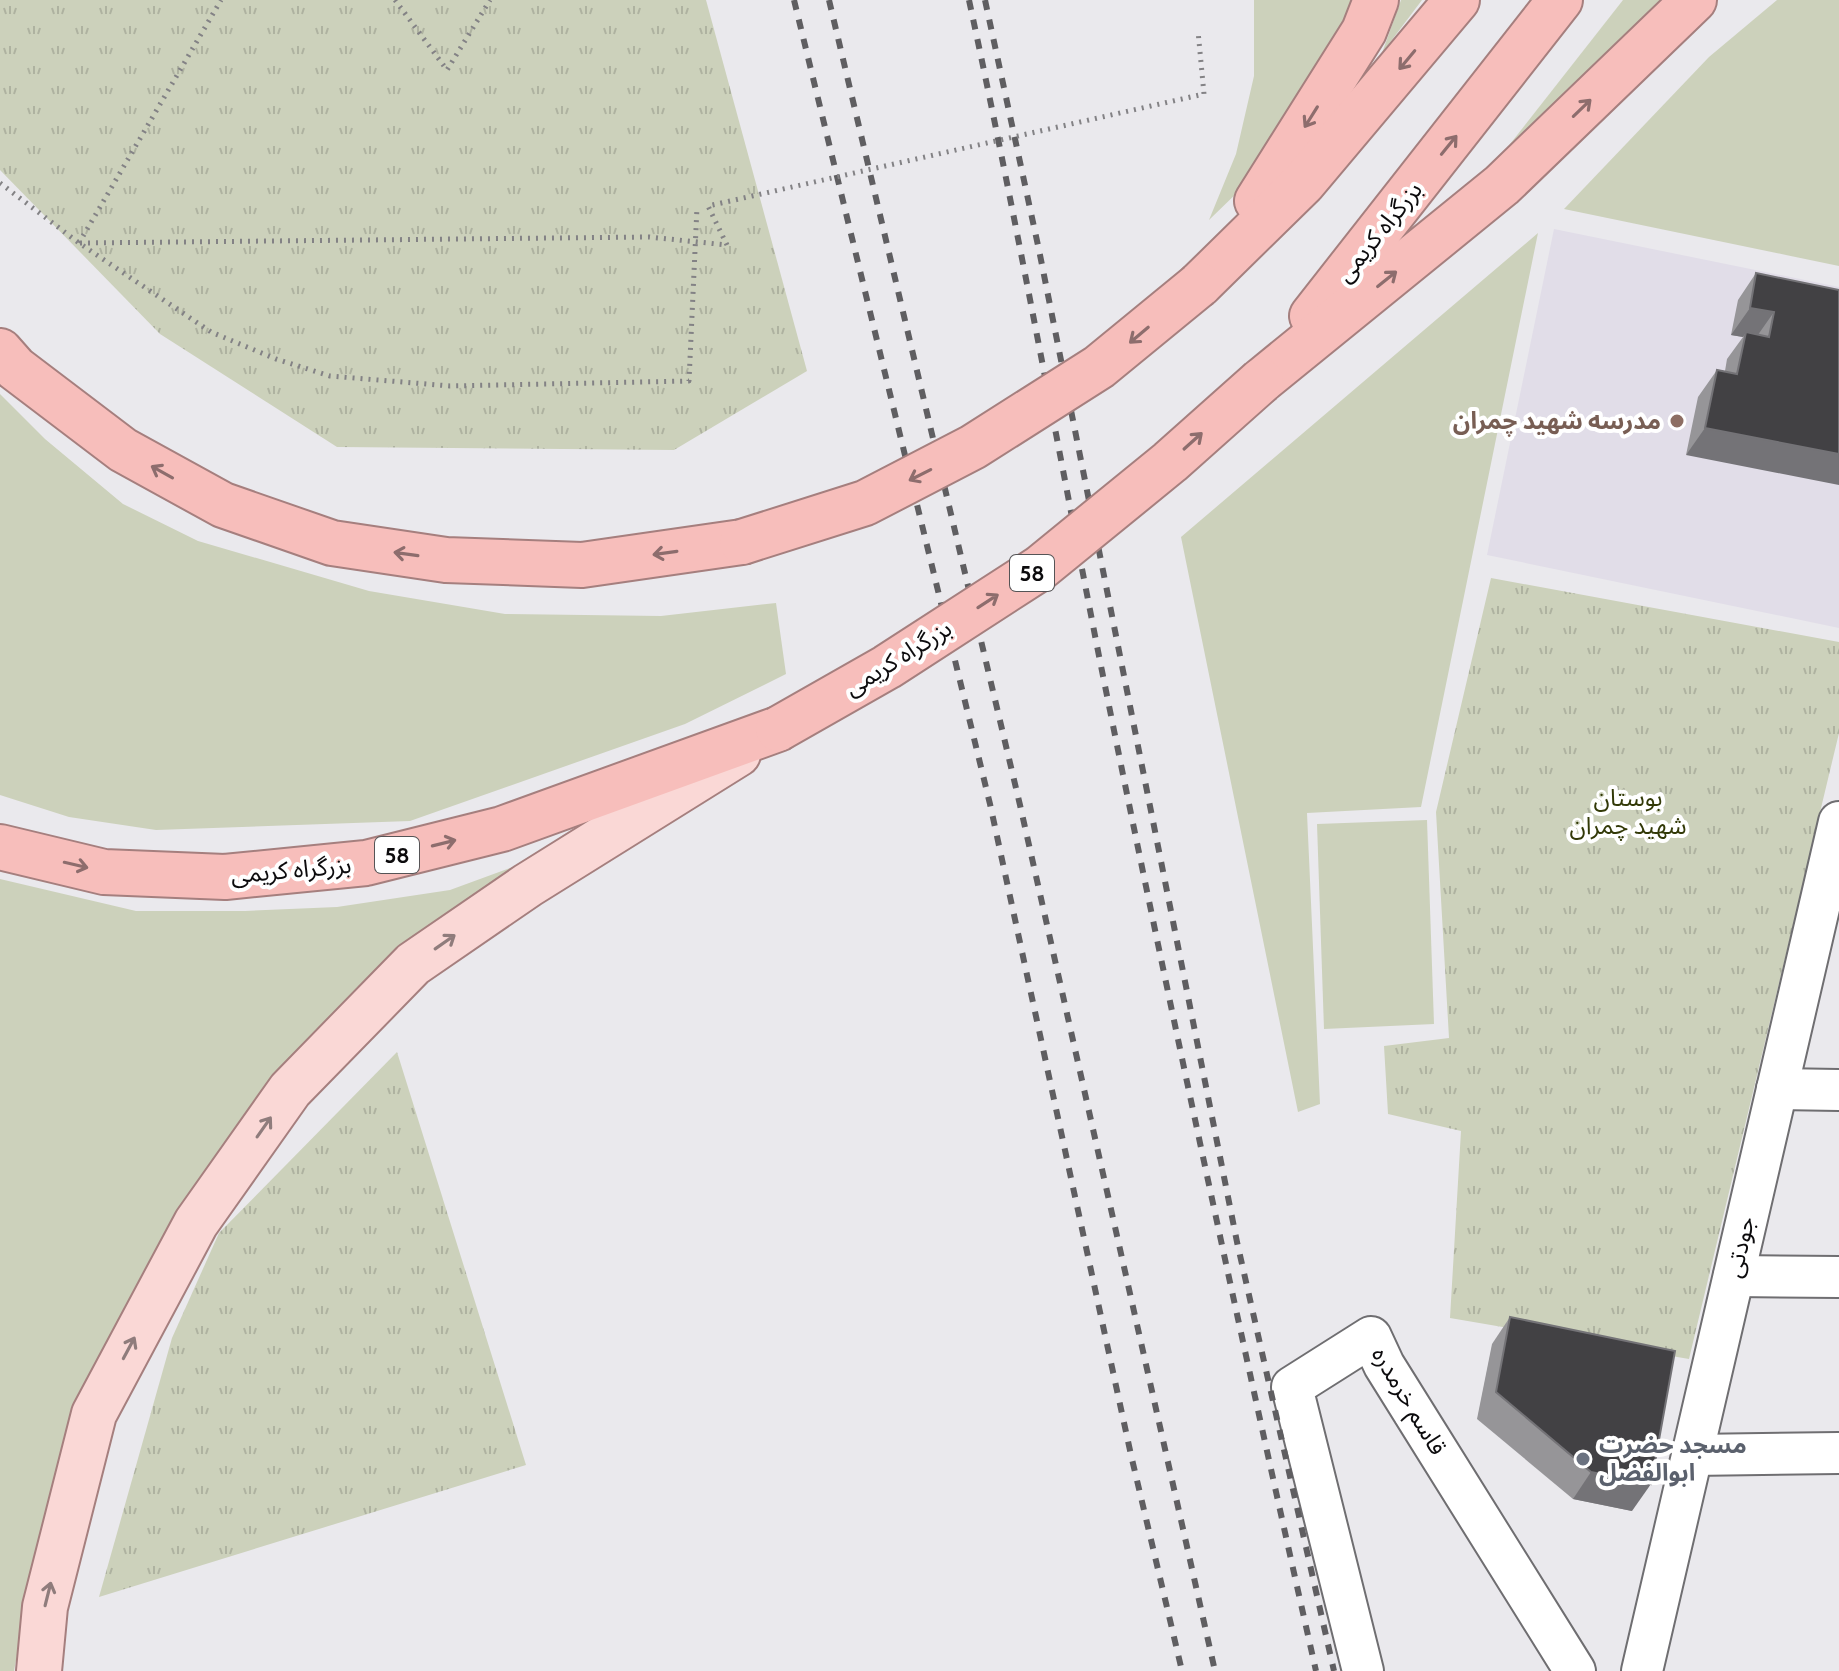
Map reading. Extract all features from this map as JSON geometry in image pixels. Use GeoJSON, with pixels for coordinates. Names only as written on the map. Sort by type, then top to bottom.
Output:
{"type":"FeatureCollection","features":[{"type":"Feature","properties":{"kind":"highway"},"geometry":{"type":"LineString","coordinates":[[1199,285],[1273,178],[1364,31],[1376,0]]}},
{"type":"Feature","properties":{"kind":"highway"},"geometry":{"type":"LineString","coordinates":[[0,351],[15,368],[123,450],[223,505],[332,543],[446,560],[582,565],[742,542],[865,503],[973,447],[1099,367],[1199,285],[1303,183],[1457,0]]}},
{"type":"Feature","properties":{"kind":"highway","name":"بزرگراه کریمی"},"geometry":{"type":"LineString","coordinates":[[0,847],[104,872],[210,877],[366,863],[502,829],[778,729],[887,667],[1040,568],[1170,462],[1261,381],[1560,0]]}},
{"type":"Feature","properties":{"kind":"highway"},"geometry":{"type":"LineString","coordinates":[[1261,381],[1502,185],[1694,0]]}},
{"type":"Feature","properties":{"kind":"main road"},"geometry":{"type":"LineString","coordinates":[[39,1671],[45,1607],[94,1414],[196,1223],[290,1090],[413,964],[528,885],[778,729]]}},
{"type":"Feature","properties":{"kind":"street","name":"جودتی"},"geometry":{"type":"LineString","coordinates":[[1642,1671],[1777,1089],[1830,905],[1839,822]]}},
{"type":"Feature","properties":{"kind":"street"},"geometry":{"type":"LineString","coordinates":[[1777,1089],[1839,1090]]}},
{"type":"Feature","properties":{"kind":"street"},"geometry":{"type":"LineString","coordinates":[[1734,1276],[1839,1277]]}},
{"type":"Feature","properties":{"kind":"street","name":"قاسم خرمدره"},"geometry":{"type":"LineString","coordinates":[[1363,1671],[1292,1387],[1371,1337],[1384,1365],[1575,1671]]}},
{"type":"Feature","properties":{"kind":"street"},"geometry":{"type":"LineString","coordinates":[[1692,1455],[1839,1453]]}},
{"type":"Feature","properties":{"kind":"path"},"geometry":{"type":"LineString","coordinates":[[79,243],[221,0]]}},
{"type":"Feature","properties":{"kind":"path"},"geometry":{"type":"LineString","coordinates":[[395,0],[447,70],[490,0]]}},
{"type":"Feature","properties":{"kind":"path"},"geometry":{"type":"LineString","coordinates":[[79,243],[634,237],[727,245],[708,206],[1204,94],[1198,31]]}},
{"type":"Feature","properties":{"kind":"path"},"geometry":{"type":"LineString","coordinates":[[0,183],[79,243],[211,332],[276,359],[330,376],[387,383],[528,387],[689,381],[697,207]]}},
{"type":"Feature","properties":{"kind":"shaded area","name":"مدرسه شهید چمران"},"geometry":{"type":"Polygon","coordinates":[[[1554,229],[1839,287],[1839,628],[1487,555],[1554,229]]]}},
{"type":"Feature","properties":{"kind":"green space"},"geometry":{"type":"Polygon","coordinates":[[[0,0],[706,0],[807,371],[674,450],[337,447],[160,334],[0,170],[0,0]]]}},
{"type":"Feature","properties":{"kind":"green space"},"geometry":{"type":"Polygon","coordinates":[[[1254,0],[1358,0],[1243,187],[1209,220],[1236,154],[1254,76],[1254,0]]]}},
{"type":"Feature","properties":{"kind":"green space"},"geometry":{"type":"Polygon","coordinates":[[[1401,0],[1422,0],[1382,53],[1401,0]]]}},
{"type":"Feature","properties":{"kind":"green space"},"geometry":{"type":"Polygon","coordinates":[[[1623,0],[1669,0],[1556,110],[1503,153],[1623,0]]]}},
{"type":"Feature","properties":{"kind":"green space"},"geometry":{"type":"Polygon","coordinates":[[[1777,0],[1839,0],[1839,266],[1564,209],[1709,57],[1777,0]]]}},
{"type":"Feature","properties":{"kind":"green space"},"geometry":{"type":"Polygon","coordinates":[[[1538,233],[1421,807],[1307,813],[1320,1104],[1298,1112],[1181,537],[1538,233]]]}},
{"type":"Feature","properties":{"kind":"green space"},"geometry":{"type":"Polygon","coordinates":[[[0,394],[45,439],[123,504],[198,541],[369,591],[505,614],[661,616],[776,603],[786,674],[685,724],[410,821],[156,830],[69,817],[0,795],[0,394]]]}},
{"type":"Feature","properties":{"kind":"green space","name":"بوستان شهید چمران"},"geometry":{"type":"Polygon","coordinates":[[[1491,578],[1839,642],[1839,733],[1689,1359],[1450,1318],[1461,1131],[1388,1114],[1384,1046],[1449,1038],[1436,812],[1491,578]]]}},
{"type":"Feature","properties":{"kind":"green space"},"geometry":{"type":"Polygon","coordinates":[[[1427,820],[1434,1024],[1324,1029],[1317,824],[1427,820]]]}},
{"type":"Feature","properties":{"kind":"green space"},"geometry":{"type":"Polygon","coordinates":[[[524,863],[276,1079],[226,1141],[157,1263],[29,1591],[14,1671],[0,1671],[0,879],[136,911],[245,911],[337,907],[450,890],[524,863]]]}},
{"type":"Feature","properties":{"kind":"green space"},"geometry":{"type":"Polygon","coordinates":[[[397,1052],[526,1465],[99,1597],[172,1338],[219,1233],[397,1052]]]}},
{"type":"Feature","properties":{"kind":"building"},"geometry":{"type":"Polygon","coordinates":[[[1756,273],[1839,290],[1839,454],[1705,428],[1717,370],[1737,374],[1746,332],[1769,337],[1774,312],[1750,308],[1756,273]]]}},
{"type":"Feature","properties":{"kind":"building","name":"مسجد حضرت ابوالفضل"},"geometry":{"type":"Polygon","coordinates":[[[1510,1317],[1675,1351],[1651,1484],[1591,1472],[1496,1392],[1510,1317]]]}},
{"type":"Feature","properties":{"kind":"railway"},"geometry":{"type":"LineString","coordinates":[[794,0],[990,804],[1131,1455],[1182,1671]]}},
{"type":"Feature","properties":{"kind":"railway"},"geometry":{"type":"LineString","coordinates":[[829,0],[1020,805],[1215,1671]]}},
{"type":"Feature","properties":{"kind":"railway"},"geometry":{"type":"LineString","coordinates":[[969,0],[1151,910],[1316,1671]]}},
{"type":"Feature","properties":{"kind":"railway"},"geometry":{"type":"LineString","coordinates":[[985,0],[1039,250],[1237,1242],[1334,1671]]}},
{"type":"Feature","properties":{"kind":"place","name":"مدرسه شهید چمران"},"geometry":{"type":"Point","coordinates":[1677,421]}},
{"type":"Feature","properties":{"kind":"place","name":"مسجد حضرت ابوالفضل"},"geometry":{"type":"Point","coordinates":[1583,1459]}}]}
